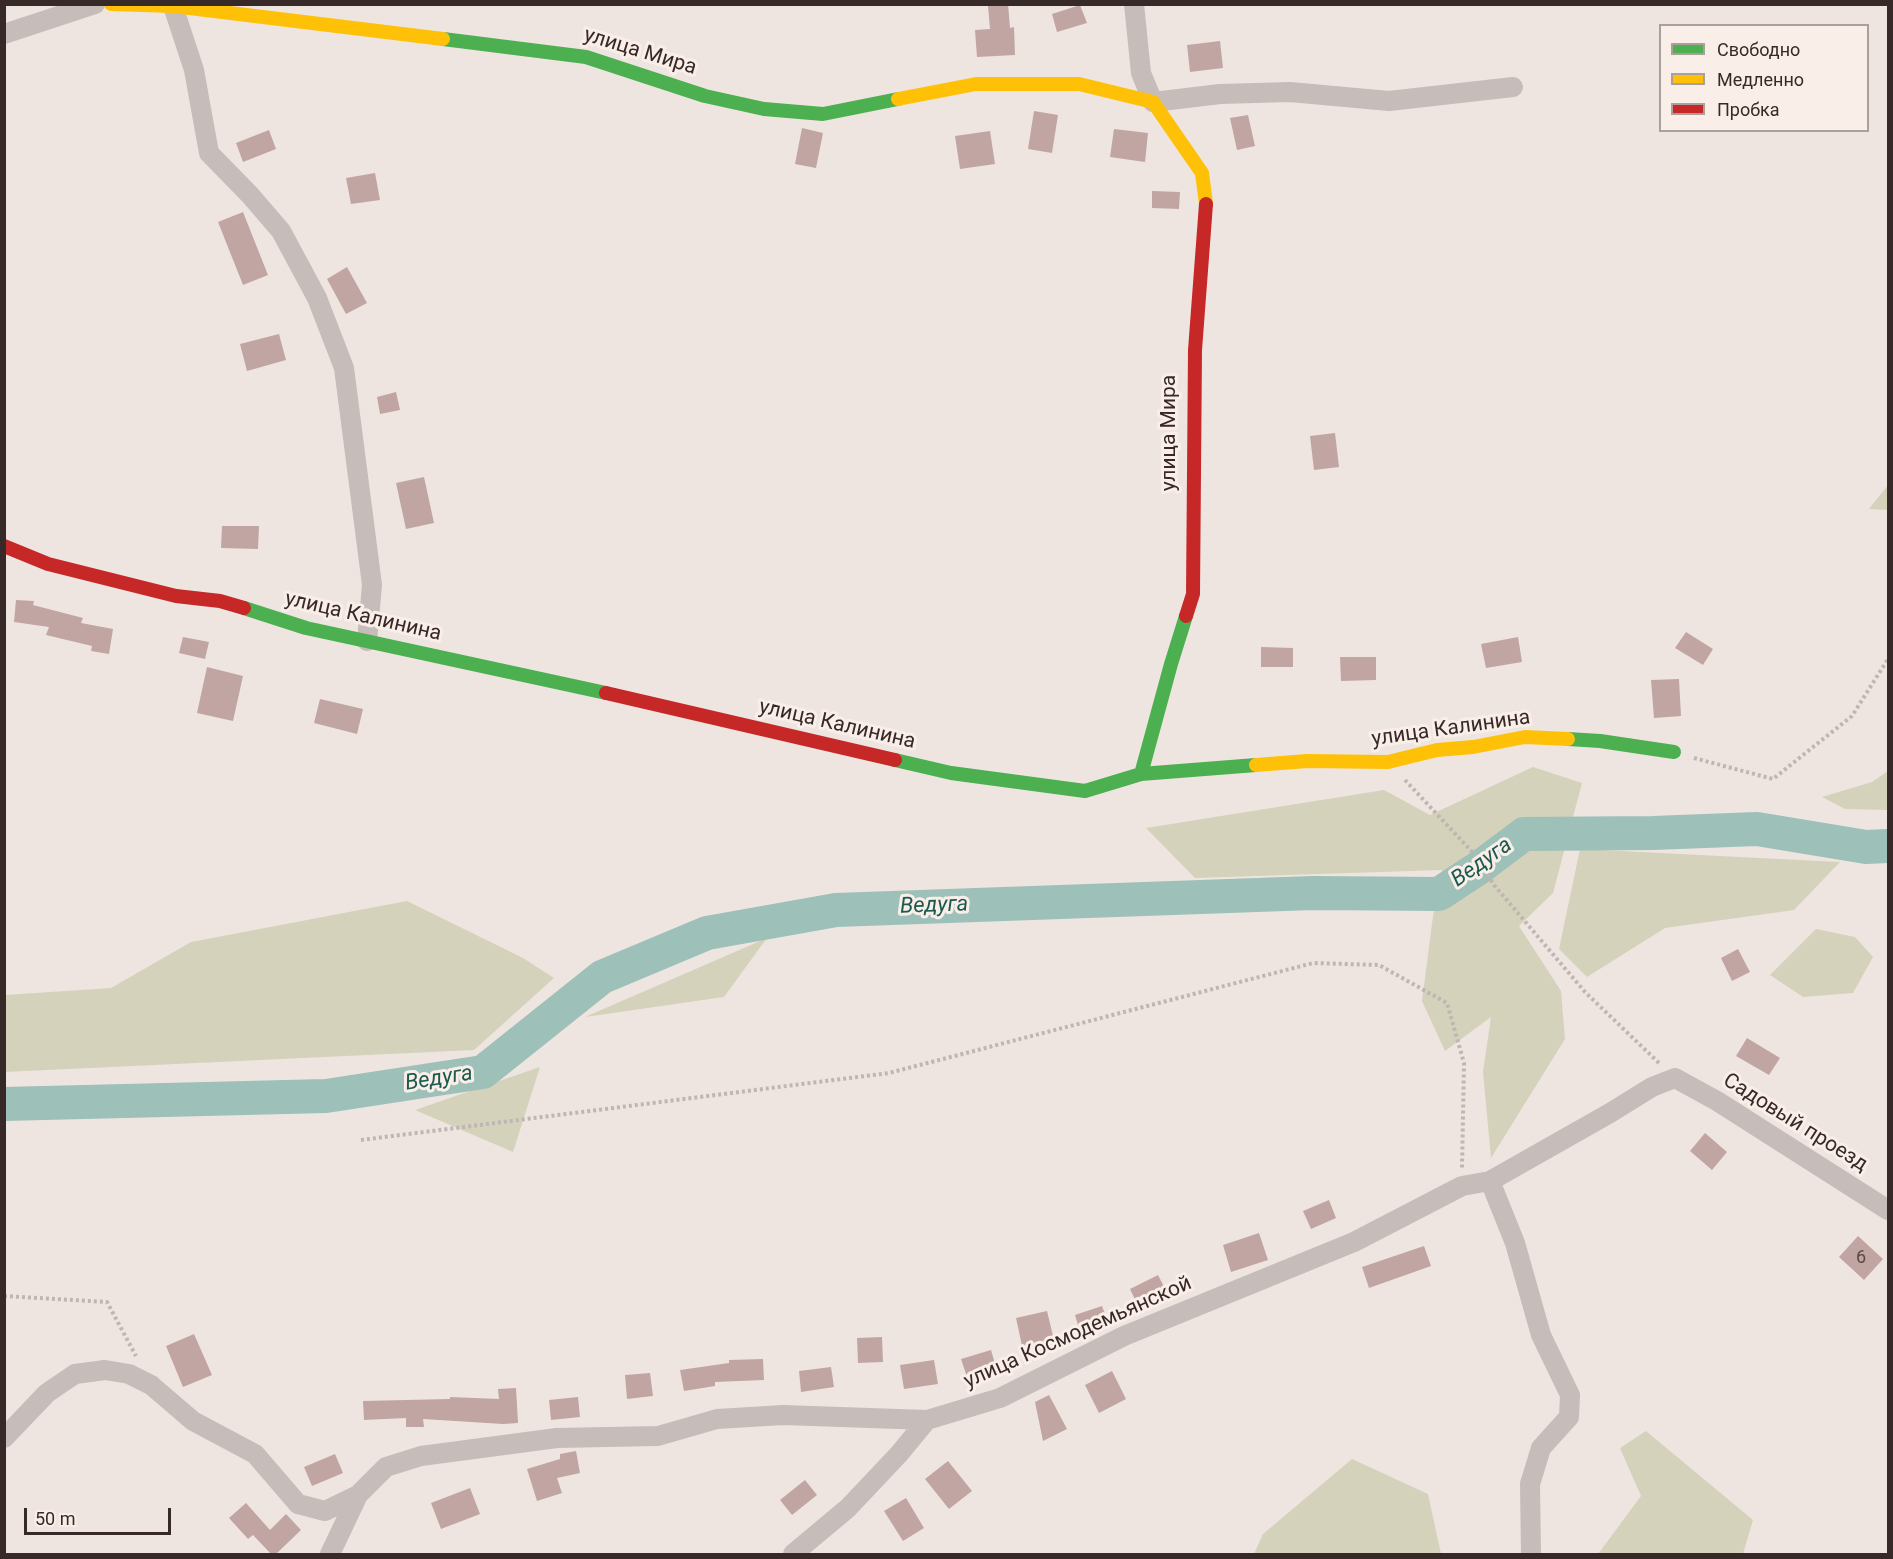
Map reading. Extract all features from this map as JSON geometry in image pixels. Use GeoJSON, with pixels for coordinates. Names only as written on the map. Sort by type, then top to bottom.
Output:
{"type":"FeatureCollection","features":[{"type":"Feature","properties":{"kind":"street"},"geometry":{"type":"LineString","coordinates":[[4,34],[95,4]]}},
{"type":"Feature","properties":{"kind":"street","name":"улица Мира"},"geometry":{"type":"LineString","coordinates":[[111,4],[173,6],[586,57],[705,96],[764,109],[823,114],[976,84],[1079,84],[1153,102],[1220,94],[1290,92],[1389,101],[1514,87]]}},
{"type":"Feature","properties":{"kind":"street","name":"улица Мира"},"geometry":{"type":"LineString","coordinates":[[1134,4],[1141,73],[1153,102],[1202,173],[1206,208],[1194,350],[1193,594],[1141,774]]}},
{"type":"Feature","properties":{"kind":"street"},"geometry":{"type":"LineString","coordinates":[[173,6],[194,70],[209,153],[250,195],[280,231],[317,298],[344,368],[372,585],[367,641]]}},
{"type":"Feature","properties":{"kind":"street","name":"улица Калинина"},"geometry":{"type":"LineString","coordinates":[[4,546],[48,564],[176,596],[220,601],[306,628],[663,705],[951,773],[1085,791],[1141,774],[1307,761],[1388,762],[1437,750],[1473,747],[1526,737],[1600,741],[1674,752]]}},
{"type":"Feature","properties":{"kind":"street","name":"улица Космодемьянской"},"geometry":{"type":"LineString","coordinates":[[358,1495],[386,1467],[421,1456],[557,1438],[658,1436],[717,1419],[783,1415],[927,1420],[1000,1398],[1124,1336],[1354,1242],[1462,1186],[1490,1181],[1652,1087],[1675,1078]]}},
{"type":"Feature","properties":{"kind":"street","name":"Садовый проезд"},"geometry":{"type":"LineString","coordinates":[[1675,1078],[1717,1101],[1888,1209]]}},
{"type":"Feature","properties":{"kind":"street"},"geometry":{"type":"LineString","coordinates":[[1490,1181],[1515,1243],[1540,1335],[1570,1395],[1569,1417],[1540,1448],[1530,1484],[1531,1554]]}},
{"type":"Feature","properties":{"kind":"street"},"geometry":{"type":"LineString","coordinates":[[4,1438],[47,1393],[75,1374],[113,1371],[129,1374],[152,1385],[193,1421],[255,1454],[298,1504],[325,1510],[358,1495]]}},
{"type":"Feature","properties":{"kind":"street"},"geometry":{"type":"LineString","coordinates":[[793,1554],[848,1508],[899,1454],[927,1420]]}},
{"type":"Feature","properties":{"kind":"street"},"geometry":{"type":"LineString","coordinates":[[330,1554],[358,1495]]}},
{"type":"Feature","properties":{"kind":"path"},"geometry":{"type":"LineString","coordinates":[[1674,752],[1773,779],[1852,716],[1888,659]]}},
{"type":"Feature","properties":{"kind":"path"},"geometry":{"type":"LineString","coordinates":[[1388,762],[1476,855],[1494,885],[1585,992],[1675,1078]]}},
{"type":"Feature","properties":{"kind":"path"},"geometry":{"type":"LineString","coordinates":[[361,1140],[890,1073],[1313,963],[1379,965],[1447,1003],[1464,1063],[1462,1186]]}},
{"type":"Feature","properties":{"kind":"path"},"geometry":{"type":"LineString","coordinates":[[4,1296],[107,1302],[152,1385]]}},
{"type":"Feature","properties":{"kind":"shaded area"},"geometry":{"type":"Polygon","coordinates":[[[1888,485],[1888,510],[1869,509],[1888,485]]]}},
{"type":"Feature","properties":{"kind":"shaded area"},"geometry":{"type":"Polygon","coordinates":[[[1533,767],[1582,783],[1553,893],[1519,926],[1561,991],[1565,1039],[1491,1158],[1483,1072],[1491,1017],[1445,1051],[1422,1001],[1433,916],[1442,870],[1195,878],[1146,828],[1384,790],[1430,815],[1533,767]]]}},
{"type":"Feature","properties":{"kind":"shaded area"},"geometry":{"type":"Polygon","coordinates":[[[1888,771],[1888,810],[1845,809],[1822,797],[1872,782],[1888,771]]]}},
{"type":"Feature","properties":{"kind":"shaded area"},"geometry":{"type":"Polygon","coordinates":[[[1580,849],[1840,862],[1794,910],[1665,928],[1587,977],[1559,949],[1580,849]]]}},
{"type":"Feature","properties":{"kind":"shaded area"},"geometry":{"type":"Polygon","coordinates":[[[407,901],[523,958],[554,978],[474,1050],[5,1072],[5,995],[111,988],[191,942],[407,901]]]}},
{"type":"Feature","properties":{"kind":"shaded area"},"geometry":{"type":"Polygon","coordinates":[[[1816,929],[1855,937],[1873,957],[1853,993],[1803,997],[1770,975],[1816,929]]]}},
{"type":"Feature","properties":{"kind":"shaded area"},"geometry":{"type":"Polygon","coordinates":[[[767,938],[724,997],[585,1017],[767,938]]]}},
{"type":"Feature","properties":{"kind":"shaded area"},"geometry":{"type":"Polygon","coordinates":[[[540,1067],[513,1152],[415,1110],[540,1067]]]}},
{"type":"Feature","properties":{"kind":"shaded area"},"geometry":{"type":"Polygon","coordinates":[[[1646,1431],[1753,1520],[1743,1554],[1598,1554],[1641,1496],[1620,1448],[1646,1431]]]}},
{"type":"Feature","properties":{"kind":"shaded area"},"geometry":{"type":"Polygon","coordinates":[[[1352,1459],[1428,1494],[1441,1554],[1254,1554],[1263,1534],[1352,1459]]]}},
{"type":"Feature","properties":{"kind":"building"},"geometry":{"type":"Polygon","coordinates":[[[1008,4],[1010,28],[1014,27],[1015,55],[977,57],[975,30],[990,29],[988,6],[1008,4]]]}},
{"type":"Feature","properties":{"kind":"building"},"geometry":{"type":"Polygon","coordinates":[[[1080,5],[1087,23],[1057,32],[1052,14],[1080,5]]]}},
{"type":"Feature","properties":{"kind":"building"},"geometry":{"type":"Polygon","coordinates":[[[1220,41],[1223,68],[1190,72],[1187,45],[1220,41]]]}},
{"type":"Feature","properties":{"kind":"building"},"geometry":{"type":"Polygon","coordinates":[[[1034,111],[1058,115],[1052,153],[1028,149],[1034,111]]]}},
{"type":"Feature","properties":{"kind":"building"},"geometry":{"type":"Polygon","coordinates":[[[1248,115],[1255,146],[1237,150],[1230,118],[1248,115]]]}},
{"type":"Feature","properties":{"kind":"building"},"geometry":{"type":"Polygon","coordinates":[[[802,128],[823,133],[816,168],[795,164],[802,128]]]}},
{"type":"Feature","properties":{"kind":"building"},"geometry":{"type":"Polygon","coordinates":[[[1114,129],[1148,133],[1145,162],[1110,157],[1114,129]]]}},
{"type":"Feature","properties":{"kind":"building"},"geometry":{"type":"Polygon","coordinates":[[[269,130],[276,149],[243,162],[236,143],[269,130]]]}},
{"type":"Feature","properties":{"kind":"building"},"geometry":{"type":"Polygon","coordinates":[[[990,131],[995,164],[960,169],[955,136],[990,131]]]}},
{"type":"Feature","properties":{"kind":"building"},"geometry":{"type":"Polygon","coordinates":[[[375,173],[380,200],[351,204],[346,178],[375,173]]]}},
{"type":"Feature","properties":{"kind":"building"},"geometry":{"type":"Polygon","coordinates":[[[1152,191],[1180,192],[1179,209],[1152,208],[1152,191]]]}},
{"type":"Feature","properties":{"kind":"building"},"geometry":{"type":"Polygon","coordinates":[[[243,212],[268,275],[243,285],[218,222],[243,212]]]}},
{"type":"Feature","properties":{"kind":"building"},"geometry":{"type":"Polygon","coordinates":[[[347,267],[367,303],[346,314],[327,279],[347,267]]]}},
{"type":"Feature","properties":{"kind":"building"},"geometry":{"type":"Polygon","coordinates":[[[279,334],[286,360],[247,371],[240,344],[279,334]]]}},
{"type":"Feature","properties":{"kind":"building"},"geometry":{"type":"Polygon","coordinates":[[[396,392],[400,410],[380,414],[377,397],[396,392]]]}},
{"type":"Feature","properties":{"kind":"building"},"geometry":{"type":"Polygon","coordinates":[[[1335,433],[1339,467],[1314,470],[1310,436],[1335,433]]]}},
{"type":"Feature","properties":{"kind":"building"},"geometry":{"type":"Polygon","coordinates":[[[424,477],[434,523],[406,529],[396,483],[424,477]]]}},
{"type":"Feature","properties":{"kind":"building"},"geometry":{"type":"Polygon","coordinates":[[[222,526],[259,526],[258,549],[221,548],[222,526]]]}},
{"type":"Feature","properties":{"kind":"building"},"geometry":{"type":"Polygon","coordinates":[[[16,600],[34,601],[33,605],[83,618],[81,623],[113,629],[109,654],[91,651],[92,646],[46,635],[49,627],[14,622],[16,600]]]}},
{"type":"Feature","properties":{"kind":"building"},"geometry":{"type":"Polygon","coordinates":[[[1686,632],[1713,649],[1703,665],[1675,648],[1686,632]]]}},
{"type":"Feature","properties":{"kind":"building"},"geometry":{"type":"Polygon","coordinates":[[[183,637],[209,642],[205,659],[179,653],[183,637]]]}},
{"type":"Feature","properties":{"kind":"building"},"geometry":{"type":"Polygon","coordinates":[[[1518,637],[1522,662],[1486,668],[1481,644],[1518,637]]]}},
{"type":"Feature","properties":{"kind":"building"},"geometry":{"type":"Polygon","coordinates":[[[1261,647],[1293,648],[1293,667],[1261,667],[1261,647]]]}},
{"type":"Feature","properties":{"kind":"building"},"geometry":{"type":"Polygon","coordinates":[[[1340,657],[1376,657],[1376,680],[1341,681],[1340,657]]]}},
{"type":"Feature","properties":{"kind":"building"},"geometry":{"type":"Polygon","coordinates":[[[207,667],[243,676],[233,721],[197,713],[207,667]]]}},
{"type":"Feature","properties":{"kind":"building"},"geometry":{"type":"Polygon","coordinates":[[[1679,679],[1681,716],[1654,718],[1651,680],[1679,679]]]}},
{"type":"Feature","properties":{"kind":"building"},"geometry":{"type":"Polygon","coordinates":[[[320,699],[363,709],[357,734],[314,723],[320,699]]]}},
{"type":"Feature","properties":{"kind":"building"},"geometry":{"type":"Polygon","coordinates":[[[1738,949],[1750,972],[1732,981],[1721,958],[1738,949]]]}},
{"type":"Feature","properties":{"kind":"building"},"geometry":{"type":"Polygon","coordinates":[[[1747,1038],[1780,1058],[1769,1075],[1736,1056],[1747,1038]]]}},
{"type":"Feature","properties":{"kind":"building"},"geometry":{"type":"Polygon","coordinates":[[[1705,1133],[1727,1152],[1712,1170],[1690,1151],[1705,1133]]]}},
{"type":"Feature","properties":{"kind":"building"},"geometry":{"type":"Polygon","coordinates":[[[1329,1200],[1336,1218],[1311,1229],[1303,1211],[1329,1200]]]}},
{"type":"Feature","properties":{"kind":"building"},"geometry":{"type":"Polygon","coordinates":[[[1259,1233],[1268,1260],[1231,1272],[1223,1245],[1259,1233]]]}},
{"type":"Feature","properties":{"kind":"building"},"geometry":{"type":"Polygon","coordinates":[[[1858,1236],[1883,1259],[1864,1280],[1839,1257],[1858,1236]]]}},
{"type":"Feature","properties":{"kind":"building"},"geometry":{"type":"Polygon","coordinates":[[[1424,1246],[1431,1266],[1369,1288],[1362,1267],[1424,1246]]]}},
{"type":"Feature","properties":{"kind":"building"},"geometry":{"type":"Polygon","coordinates":[[[1158,1275],[1170,1298],[1141,1312],[1130,1289],[1158,1275]]]}},
{"type":"Feature","properties":{"kind":"building"},"geometry":{"type":"Polygon","coordinates":[[[1102,1306],[1108,1322],[1080,1332],[1075,1315],[1102,1306]]]}},
{"type":"Feature","properties":{"kind":"building"},"geometry":{"type":"Polygon","coordinates":[[[1047,1311],[1056,1348],[1024,1355],[1016,1318],[1047,1311]]]}},
{"type":"Feature","properties":{"kind":"building"},"geometry":{"type":"Polygon","coordinates":[[[194,1334],[212,1375],[183,1387],[166,1346],[194,1334]]]}},
{"type":"Feature","properties":{"kind":"building"},"geometry":{"type":"Polygon","coordinates":[[[882,1337],[883,1362],[858,1363],[857,1338],[882,1337]]]}},
{"type":"Feature","properties":{"kind":"building"},"geometry":{"type":"Polygon","coordinates":[[[991,1350],[998,1374],[969,1383],[961,1359],[991,1350]]]}},
{"type":"Feature","properties":{"kind":"building"},"geometry":{"type":"Polygon","coordinates":[[[763,1359],[764,1380],[715,1382],[715,1386],[684,1391],[680,1370],[729,1363],[729,1360],[763,1359]]]}},
{"type":"Feature","properties":{"kind":"building"},"geometry":{"type":"Polygon","coordinates":[[[934,1360],[938,1384],[904,1389],[900,1365],[934,1360]]]}},
{"type":"Feature","properties":{"kind":"building"},"geometry":{"type":"Polygon","coordinates":[[[831,1367],[834,1387],[801,1392],[799,1371],[831,1367]]]}},
{"type":"Feature","properties":{"kind":"building"},"geometry":{"type":"Polygon","coordinates":[[[1112,1371],[1126,1399],[1099,1413],[1085,1385],[1112,1371]]]}},
{"type":"Feature","properties":{"kind":"building"},"geometry":{"type":"Polygon","coordinates":[[[650,1373],[653,1396],[627,1399],[625,1375],[650,1373]]]}},
{"type":"Feature","properties":{"kind":"building"},"geometry":{"type":"Polygon","coordinates":[[[516,1388],[518,1423],[423,1419],[424,1427],[406,1427],[406,1418],[364,1420],[363,1401],[450,1399],[450,1397],[499,1399],[498,1389],[516,1388]]]}},
{"type":"Feature","properties":{"kind":"building"},"geometry":{"type":"Polygon","coordinates":[[[1049,1395],[1067,1429],[1043,1441],[1035,1402],[1049,1395]]]}},
{"type":"Feature","properties":{"kind":"building"},"geometry":{"type":"Polygon","coordinates":[[[578,1397],[580,1417],[551,1420],[549,1400],[578,1397]]]}},
{"type":"Feature","properties":{"kind":"building"},"geometry":{"type":"Polygon","coordinates":[[[576,1451],[580,1473],[557,1478],[562,1493],[537,1501],[527,1469],[560,1459],[560,1454],[576,1451]]]}},
{"type":"Feature","properties":{"kind":"building"},"geometry":{"type":"Polygon","coordinates":[[[335,1454],[343,1473],[312,1486],[304,1467],[335,1454]]]}},
{"type":"Feature","properties":{"kind":"building"},"geometry":{"type":"Polygon","coordinates":[[[948,1461],[972,1491],[949,1509],[925,1479],[948,1461]]]}},
{"type":"Feature","properties":{"kind":"building"},"geometry":{"type":"Polygon","coordinates":[[[805,1480],[817,1495],[792,1515],[780,1500],[805,1480]]]}},
{"type":"Feature","properties":{"kind":"building"},"geometry":{"type":"Polygon","coordinates":[[[470,1488],[480,1514],[441,1529],[431,1503],[470,1488]]]}},
{"type":"Feature","properties":{"kind":"building"},"geometry":{"type":"Polygon","coordinates":[[[906,1498],[924,1528],[903,1541],[884,1511],[906,1498]]]}},
{"type":"Feature","properties":{"kind":"building"},"geometry":{"type":"Polygon","coordinates":[[[246,1503],[270,1530],[286,1514],[301,1530],[276,1554],[271,1554],[253,1535],[248,1539],[229,1518],[246,1503]]]}},
{"type":"Feature","properties":{"kind":"waterway","name":"Ведуга"},"geometry":{"type":"LineString","coordinates":[[4,1104],[326,1096],[483,1072],[602,977],[707,933],[836,910],[1313,893],[1439,894],[1524,834],[1757,829],[1866,847],[1888,846]]}},
{"type":"Feature","properties":{"kind":"traffic: fast"},"geometry":{"type":"LineString","coordinates":[[443,39],[586,57],[705,96],[764,109],[823,114],[898,99]]}},
{"type":"Feature","properties":{"kind":"traffic: fast"},"geometry":{"type":"LineString","coordinates":[[244,608],[306,628],[606,693]]}},
{"type":"Feature","properties":{"kind":"traffic: fast"},"geometry":{"type":"LineString","coordinates":[[1141,774],[1186,616]]}},
{"type":"Feature","properties":{"kind":"traffic: fast"},"geometry":{"type":"LineString","coordinates":[[1568,739],[1600,741],[1674,752]]}},
{"type":"Feature","properties":{"kind":"traffic: fast"},"geometry":{"type":"LineString","coordinates":[[895,760],[951,773],[1085,791],[1141,774],[1256,765]]}},
{"type":"Feature","properties":{"kind":"traffic: slow"},"geometry":{"type":"LineString","coordinates":[[111,4],[173,6],[443,39]]}},
{"type":"Feature","properties":{"kind":"traffic: slow"},"geometry":{"type":"LineString","coordinates":[[898,99],[976,84],[1079,84],[1153,102],[1202,173],[1206,204]]}},
{"type":"Feature","properties":{"kind":"traffic: slow"},"geometry":{"type":"LineString","coordinates":[[1256,765],[1307,761],[1388,762],[1437,750],[1473,747],[1525,737],[1568,739]]}},
{"type":"Feature","properties":{"kind":"traffic: jam"},"geometry":{"type":"LineString","coordinates":[[1186,616],[1193,594],[1195,350],[1206,204]]}},
{"type":"Feature","properties":{"kind":"traffic: jam"},"geometry":{"type":"LineString","coordinates":[[4,546],[48,564],[176,596],[220,601],[244,608]]}},
{"type":"Feature","properties":{"kind":"traffic: jam"},"geometry":{"type":"LineString","coordinates":[[606,693],[895,760]]}}]}
